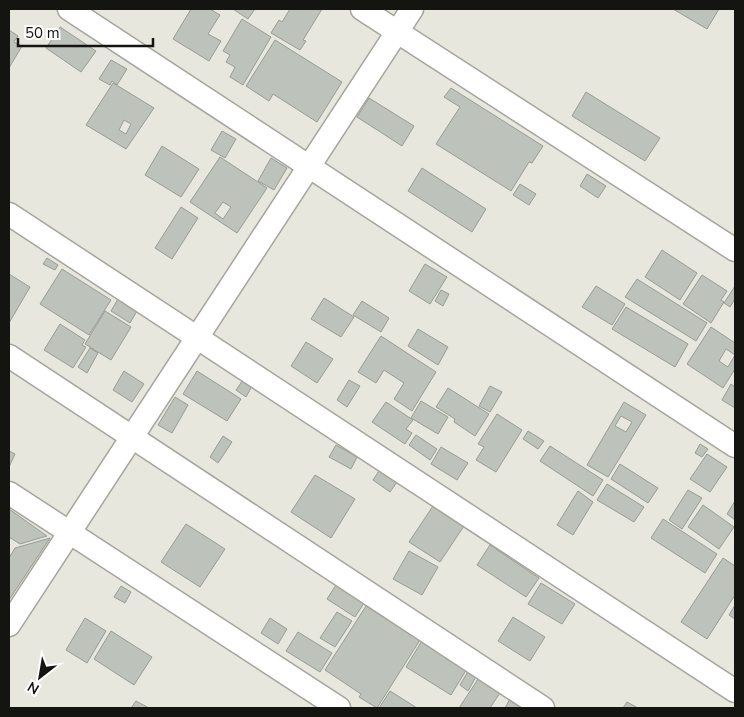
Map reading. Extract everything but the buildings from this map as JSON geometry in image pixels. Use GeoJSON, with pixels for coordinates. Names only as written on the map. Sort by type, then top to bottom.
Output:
{"type":"FeatureCollection","features":[{"type":"Feature","properties":{"kind":"street"},"geometry":{"type":"LineString","coordinates":[[69,9],[735,446]]}},
{"type":"Feature","properties":{"kind":"street"},"geometry":{"type":"LineString","coordinates":[[362,9],[735,250]]}},
{"type":"Feature","properties":{"kind":"street"},"geometry":{"type":"LineString","coordinates":[[9,625],[412,9]]}},
{"type":"Feature","properties":{"kind":"street"},"geometry":{"type":"LineString","coordinates":[[9,214],[735,691]]}},
{"type":"Feature","properties":{"kind":"street"},"geometry":{"type":"LineString","coordinates":[[9,356],[543,708]]}},
{"type":"Feature","properties":{"kind":"street"},"geometry":{"type":"LineString","coordinates":[[9,493],[339,708]]}}]}
